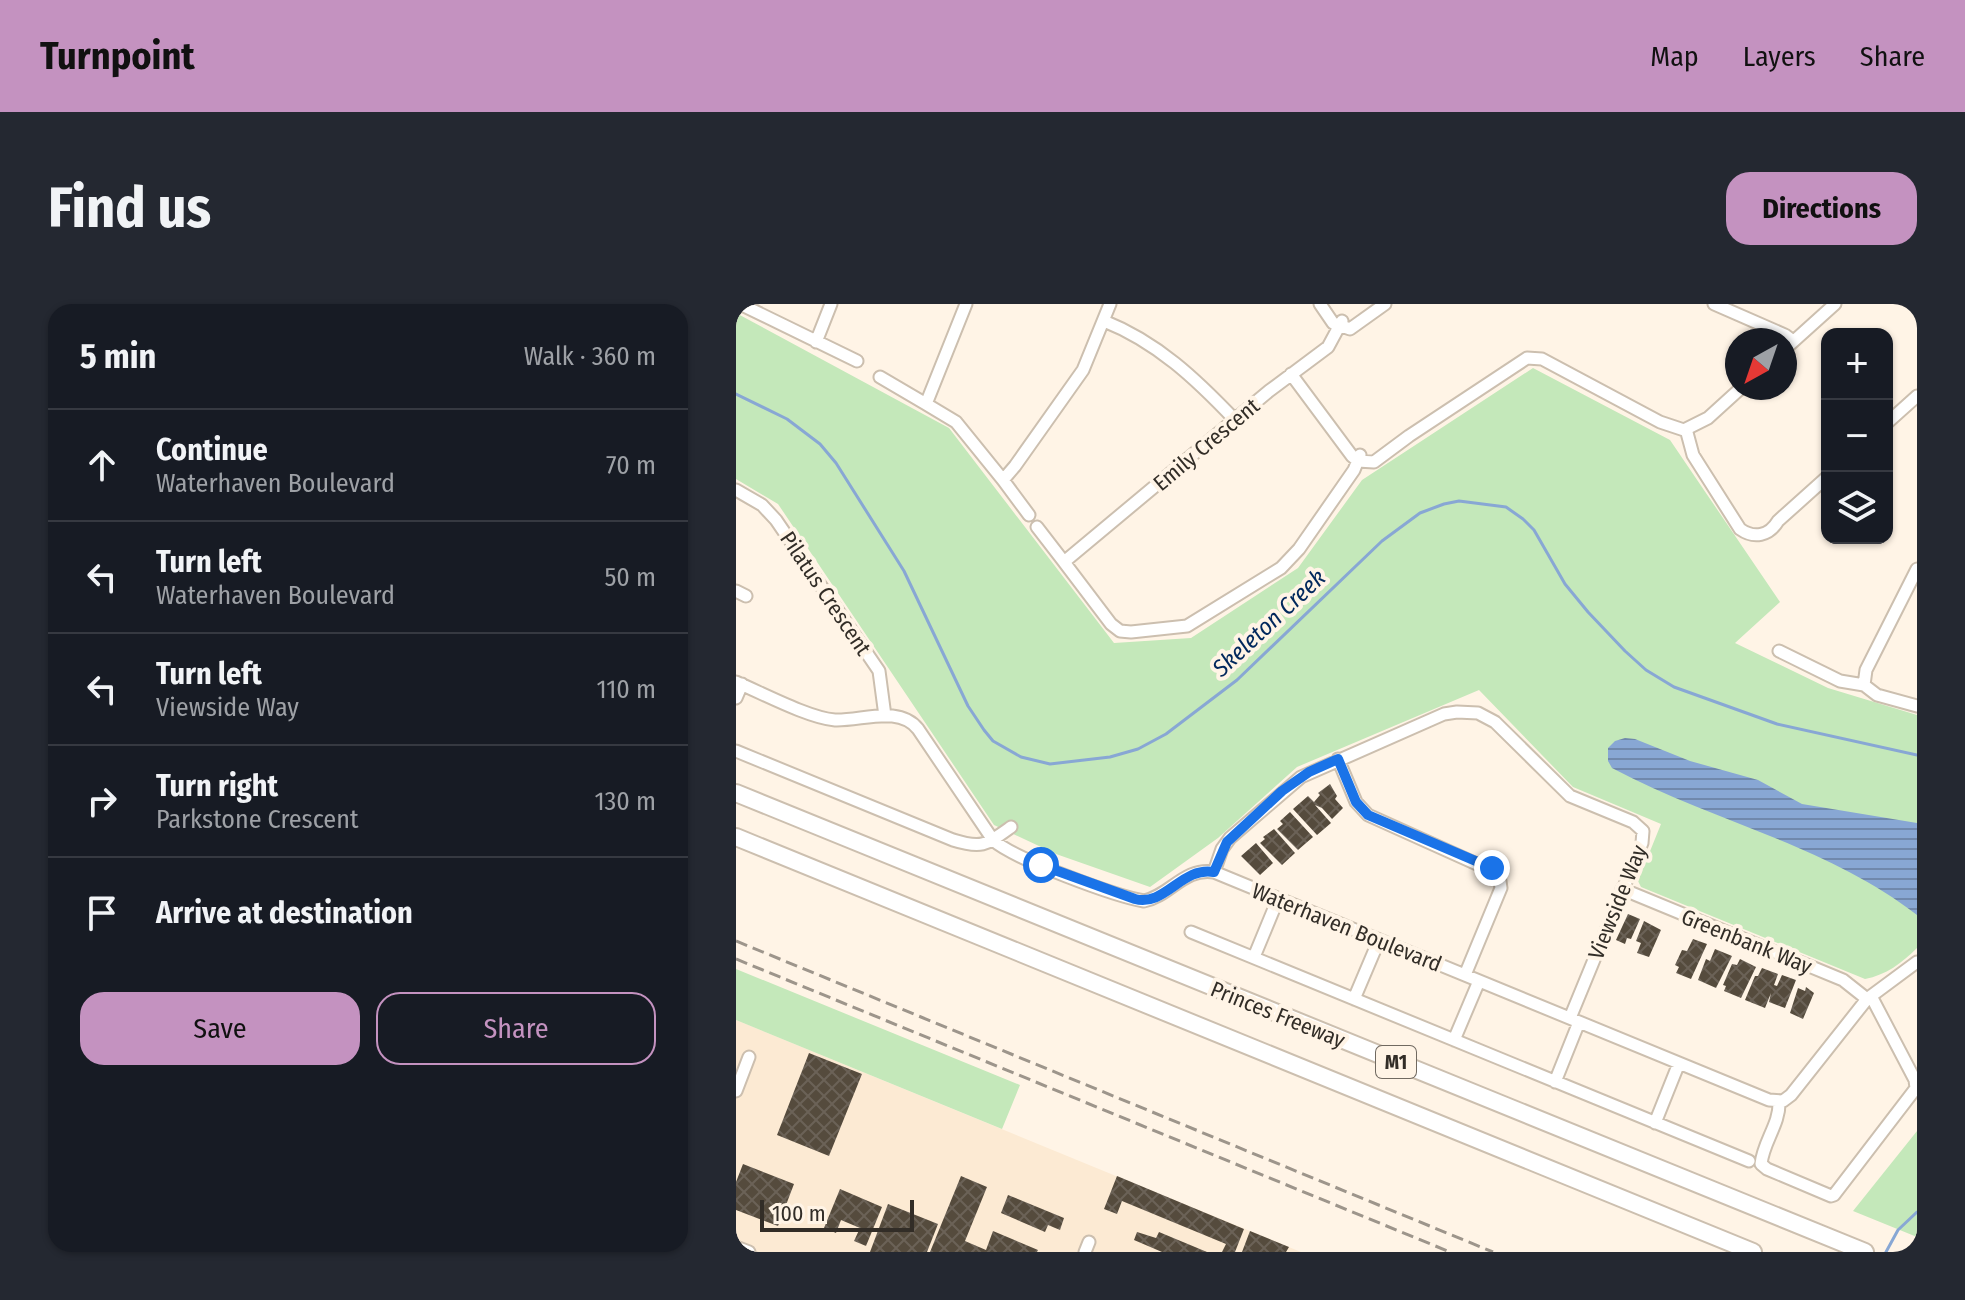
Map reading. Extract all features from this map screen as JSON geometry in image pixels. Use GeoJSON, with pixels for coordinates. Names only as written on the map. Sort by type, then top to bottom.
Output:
{"type":"FeatureCollection","features":[{"type":"Feature","properties":{"kind":"highway","name":"Princes Freeway"},"geometry":{"type":"LineString","coordinates":[[736,793],[1865,1252]]}},
{"type":"Feature","properties":{"kind":"highway","name":"Princes Freeway"},"geometry":{"type":"LineString","coordinates":[[736,837],[1753,1252]]}},
{"type":"Feature","properties":{"kind":"street"},"geometry":{"type":"LineString","coordinates":[[740,304],[857,361]]}},
{"type":"Feature","properties":{"kind":"street"},"geometry":{"type":"LineString","coordinates":[[816,342],[831,304]]}},
{"type":"Feature","properties":{"kind":"street"},"geometry":{"type":"LineString","coordinates":[[926,404],[966,304]]}},
{"type":"Feature","properties":{"kind":"street"},"geometry":{"type":"LineString","coordinates":[[1003,480],[1083,370],[1110,304]]}},
{"type":"Feature","properties":{"kind":"street"},"geometry":{"type":"LineString","coordinates":[[1323,308],[1330,320],[1353,329],[1385,304]]}},
{"type":"Feature","properties":{"kind":"street"},"geometry":{"type":"LineString","coordinates":[[1714,304],[1769,328]]}},
{"type":"Feature","properties":{"kind":"street"},"geometry":{"type":"LineString","coordinates":[[1797,338],[1835,304]]}},
{"type":"Feature","properties":{"kind":"street"},"geometry":{"type":"LineString","coordinates":[[1104,321],[1170,357],[1235,420]]}},
{"type":"Feature","properties":{"kind":"street","name":"Emily Crescent"},"geometry":{"type":"LineString","coordinates":[[1064,562],[1291,374],[1328,347],[1341,324]]}},
{"type":"Feature","properties":{"kind":"street"},"geometry":{"type":"LineString","coordinates":[[1037,527],[1111,624],[1120,631],[1187,626],[1289,560],[1359,458],[1383,453],[1518,364],[1549,365],[1660,422],[1672,432],[1698,430],[1728,400]]}},
{"type":"Feature","properties":{"kind":"street"},"geometry":{"type":"LineString","coordinates":[[1291,374],[1345,447],[1359,458]]}},
{"type":"Feature","properties":{"kind":"street"},"geometry":{"type":"LineString","coordinates":[[880,377],[956,422],[1029,515]]}},
{"type":"Feature","properties":{"kind":"street"},"geometry":{"type":"LineString","coordinates":[[1893,418],[1917,396]]}},
{"type":"Feature","properties":{"kind":"street"},"geometry":{"type":"LineString","coordinates":[[1687,432],[1693,455],[1740,529],[1756,535],[1772,530],[1821,482]]}},
{"type":"Feature","properties":{"kind":"street","name":"Pilatus Crescent"},"geometry":{"type":"LineString","coordinates":[[736,490],[762,505],[776,520],[879,671],[885,716]]}},
{"type":"Feature","properties":{"kind":"street"},"geometry":{"type":"LineString","coordinates":[[1864,685],[1869,664],[1917,569]]}},
{"type":"Feature","properties":{"kind":"street"},"geometry":{"type":"LineString","coordinates":[[1779,651],[1840,681],[1864,685],[1877,695],[1917,706]]}},
{"type":"Feature","properties":{"kind":"street"},"geometry":{"type":"LineString","coordinates":[[736,698],[739,683],[823,718],[844,720],[897,716],[913,723],[993,840],[1004,849],[1041,865],[1140,900],[1155,898],[1195,872],[1214,872]]}},
{"type":"Feature","properties":{"kind":"street","name":"Viewside Way"},"geometry":{"type":"LineString","coordinates":[[1214,872],[1227,842],[1282,791],[1309,772],[1444,714],[1469,712],[1486,716],[1504,729],[1570,796],[1640,827],[1642,843],[1574,1020],[1555,1082]]}},
{"type":"Feature","properties":{"kind":"street"},"geometry":{"type":"LineString","coordinates":[[736,751],[976,847],[1011,827]]}},
{"type":"Feature","properties":{"kind":"street"},"geometry":{"type":"LineString","coordinates":[[1338,759],[1356,802],[1368,815],[1499,874],[1501,888],[1465,975]]}},
{"type":"Feature","properties":{"kind":"street","name":"Waterhaven Boulevard"},"geometry":{"type":"LineString","coordinates":[[1214,872],[1765,1099],[1779,1102]]}},
{"type":"Feature","properties":{"kind":"street","name":"Greenbank Way"},"geometry":{"type":"LineString","coordinates":[[1622,889],[1848,982],[1869,998]]}},
{"type":"Feature","properties":{"kind":"street"},"geometry":{"type":"LineString","coordinates":[[1254,957],[1278,899]]}},
{"type":"Feature","properties":{"kind":"street"},"geometry":{"type":"LineString","coordinates":[[1191,932],[1749,1161]]}},
{"type":"Feature","properties":{"kind":"street"},"geometry":{"type":"LineString","coordinates":[[1354,999],[1379,940]]}},
{"type":"Feature","properties":{"kind":"street"},"geometry":{"type":"LineString","coordinates":[[1869,998],[1915,1080],[1914,1092],[1831,1196],[1763,1167],[1761,1161],[1778,1117],[1779,1102],[1791,1095],[1869,998],[1917,962]]}},
{"type":"Feature","properties":{"kind":"street"},"geometry":{"type":"LineString","coordinates":[[1454,1040],[1479,981]]}},
{"type":"Feature","properties":{"kind":"street"},"geometry":{"type":"LineString","coordinates":[[736,1091],[749,1057]]}},
{"type":"Feature","properties":{"kind":"street"},"geometry":{"type":"LineString","coordinates":[[1655,1123],[1679,1063]]}},
{"type":"Feature","properties":{"kind":"street"},"geometry":{"type":"LineString","coordinates":[[736,1247],[749,1252]]}},
{"type":"Feature","properties":{"kind":"shaded area"},"geometry":{"type":"Polygon","coordinates":[[[736,1020],[1250,1231],[1301,1252],[736,1252],[736,1020]]]}},
{"type":"Feature","properties":{"kind":"green space"},"geometry":{"type":"Polygon","coordinates":[[[736,313],[949,428],[1114,643],[1191,638],[1298,568],[1362,480],[1533,368],[1670,440],[1780,602],[1735,643],[1828,688],[1917,715],[1917,948],[1893,968],[1865,979],[1641,887],[1638,881],[1661,824],[1573,787],[1479,690],[1297,767],[1218,838],[1150,887],[1056,854],[994,825],[778,504],[736,479],[736,313]]]}},
{"type":"Feature","properties":{"kind":"green space"},"geometry":{"type":"Polygon","coordinates":[[[736,969],[1020,1085],[1002,1129],[736,1020],[736,969]]]}},
{"type":"Feature","properties":{"kind":"green space"},"geometry":{"type":"Polygon","coordinates":[[[1917,1131],[1917,1237],[1853,1211],[1917,1131]]]}},
{"type":"Feature","properties":{"kind":"water"},"geometry":{"type":"Polygon","coordinates":[[[1625,738],[1758,780],[1802,804],[1917,823],[1917,915],[1845,870],[1612,768],[1608,761],[1608,748],[1615,741],[1625,738]]]}},
{"type":"Feature","properties":{"kind":"building"},"geometry":{"type":"Polygon","coordinates":[[[1330,784],[1337,796],[1335,799],[1343,808],[1332,819],[1315,805],[1331,823],[1317,835],[1293,809],[1308,796],[1314,802],[1320,795],[1318,793],[1330,784]]]}},
{"type":"Feature","properties":{"kind":"building"},"geometry":{"type":"Polygon","coordinates":[[[1290,812],[1313,837],[1298,850],[1277,829],[1283,824],[1280,821],[1290,812]]]}},
{"type":"Feature","properties":{"kind":"building"},"geometry":{"type":"Polygon","coordinates":[[[1274,829],[1295,853],[1282,865],[1260,843],[1274,829]]]}},
{"type":"Feature","properties":{"kind":"building"},"geometry":{"type":"Polygon","coordinates":[[[1256,843],[1273,863],[1260,875],[1241,856],[1256,843]]]}},
{"type":"Feature","properties":{"kind":"building"},"geometry":{"type":"Polygon","coordinates":[[[1628,914],[1640,919],[1631,939],[1627,938],[1625,944],[1616,940],[1628,914]]]}},
{"type":"Feature","properties":{"kind":"building"},"geometry":{"type":"Polygon","coordinates":[[[1644,921],[1661,930],[1649,957],[1637,953],[1641,943],[1636,941],[1644,921]]]}},
{"type":"Feature","properties":{"kind":"building"},"geometry":{"type":"Polygon","coordinates":[[[1693,939],[1707,944],[1691,979],[1676,973],[1679,967],[1675,965],[1682,950],[1687,951],[1693,939]]]}},
{"type":"Feature","properties":{"kind":"building"},"geometry":{"type":"Polygon","coordinates":[[[1715,949],[1732,956],[1716,988],[1698,980],[1706,959],[1710,961],[1715,949]]]}},
{"type":"Feature","properties":{"kind":"building"},"geometry":{"type":"Polygon","coordinates":[[[1740,959],[1756,967],[1741,998],[1724,991],[1726,986],[1723,985],[1732,964],[1737,965],[1740,959]]]}},
{"type":"Feature","properties":{"kind":"building"},"geometry":{"type":"Polygon","coordinates":[[[1762,968],[1778,974],[1774,985],[1777,986],[1782,975],[1796,980],[1785,1008],[1769,1002],[1771,993],[1765,1008],[1745,1000],[1755,976],[1762,968]]]}},
{"type":"Feature","properties":{"kind":"building"},"geometry":{"type":"Polygon","coordinates":[[[1806,987],[1814,993],[1803,1019],[1790,1013],[1798,988],[1805,991],[1806,987]]]}},
{"type":"Feature","properties":{"kind":"building"},"geometry":{"type":"Polygon","coordinates":[[[809,1053],[862,1074],[829,1156],[777,1135],[809,1053]]]}},
{"type":"Feature","properties":{"kind":"building"},"geometry":{"type":"Polygon","coordinates":[[[743,1164],[794,1184],[778,1226],[736,1210],[736,1182],[743,1164]]]}},
{"type":"Feature","properties":{"kind":"building"},"geometry":{"type":"Polygon","coordinates":[[[961,1176],[987,1187],[965,1241],[986,1250],[993,1231],[1037,1252],[930,1252],[961,1176]]]}},
{"type":"Feature","properties":{"kind":"building"},"geometry":{"type":"Polygon","coordinates":[[[1117,1176],[1244,1229],[1235,1252],[1222,1252],[1226,1244],[1122,1201],[1117,1214],[1104,1209],[1117,1176]]]}},
{"type":"Feature","properties":{"kind":"building"},"geometry":{"type":"Polygon","coordinates":[[[840,1189],[882,1207],[866,1246],[854,1241],[860,1228],[841,1220],[836,1233],[824,1228],[840,1189]]]}},
{"type":"Feature","properties":{"kind":"building"},"geometry":{"type":"Polygon","coordinates":[[[1008,1195],[1064,1218],[1060,1230],[1048,1225],[1045,1232],[1001,1213],[1008,1195]]]}},
{"type":"Feature","properties":{"kind":"building"},"geometry":{"type":"Polygon","coordinates":[[[888,1204],[938,1224],[927,1252],[870,1252],[888,1204]]]}},
{"type":"Feature","properties":{"kind":"building"},"geometry":{"type":"Polygon","coordinates":[[[1250,1231],[1289,1247],[1286,1252],[1242,1252],[1250,1231]]]}},
{"type":"Feature","properties":{"kind":"building"},"geometry":{"type":"Polygon","coordinates":[[[1137,1232],[1156,1238],[1159,1232],[1207,1252],[1162,1252],[1134,1240],[1137,1232]]]}},
{"type":"Feature","properties":{"kind":"waterway","name":"Skeleton Creek"},"geometry":{"type":"LineString","coordinates":[[736,394],[787,419],[820,444],[836,463],[904,571],[968,706],[993,741],[1021,757],[1050,764],[1110,757],[1138,749],[1166,734],[1237,680],[1382,541],[1420,513],[1459,501],[1506,507],[1523,519],[1534,530],[1565,584],[1588,612],[1646,670],[1674,687],[1777,724],[1917,755]]}},
{"type":"Feature","properties":{"kind":"waterway","name":"Skeleton Creek"},"geometry":{"type":"LineString","coordinates":[[1886,1252],[1898,1230],[1917,1212]]}},
{"type":"Feature","properties":{"kind":"railway"},"geometry":{"type":"LineString","coordinates":[[736,941],[1493,1252]]}},
{"type":"Feature","properties":{"kind":"railway"},"geometry":{"type":"LineString","coordinates":[[736,959],[1450,1252]]}},
{"type":"Feature","properties":{"kind":"route"},"geometry":{"type":"LineString","coordinates":[[1041,865],[1135,899],[1151,900],[1195,872],[1214,872],[1227,842],[1282,791],[1309,772],[1338,759],[1356,802],[1368,815],[1492,868]]}}]}
